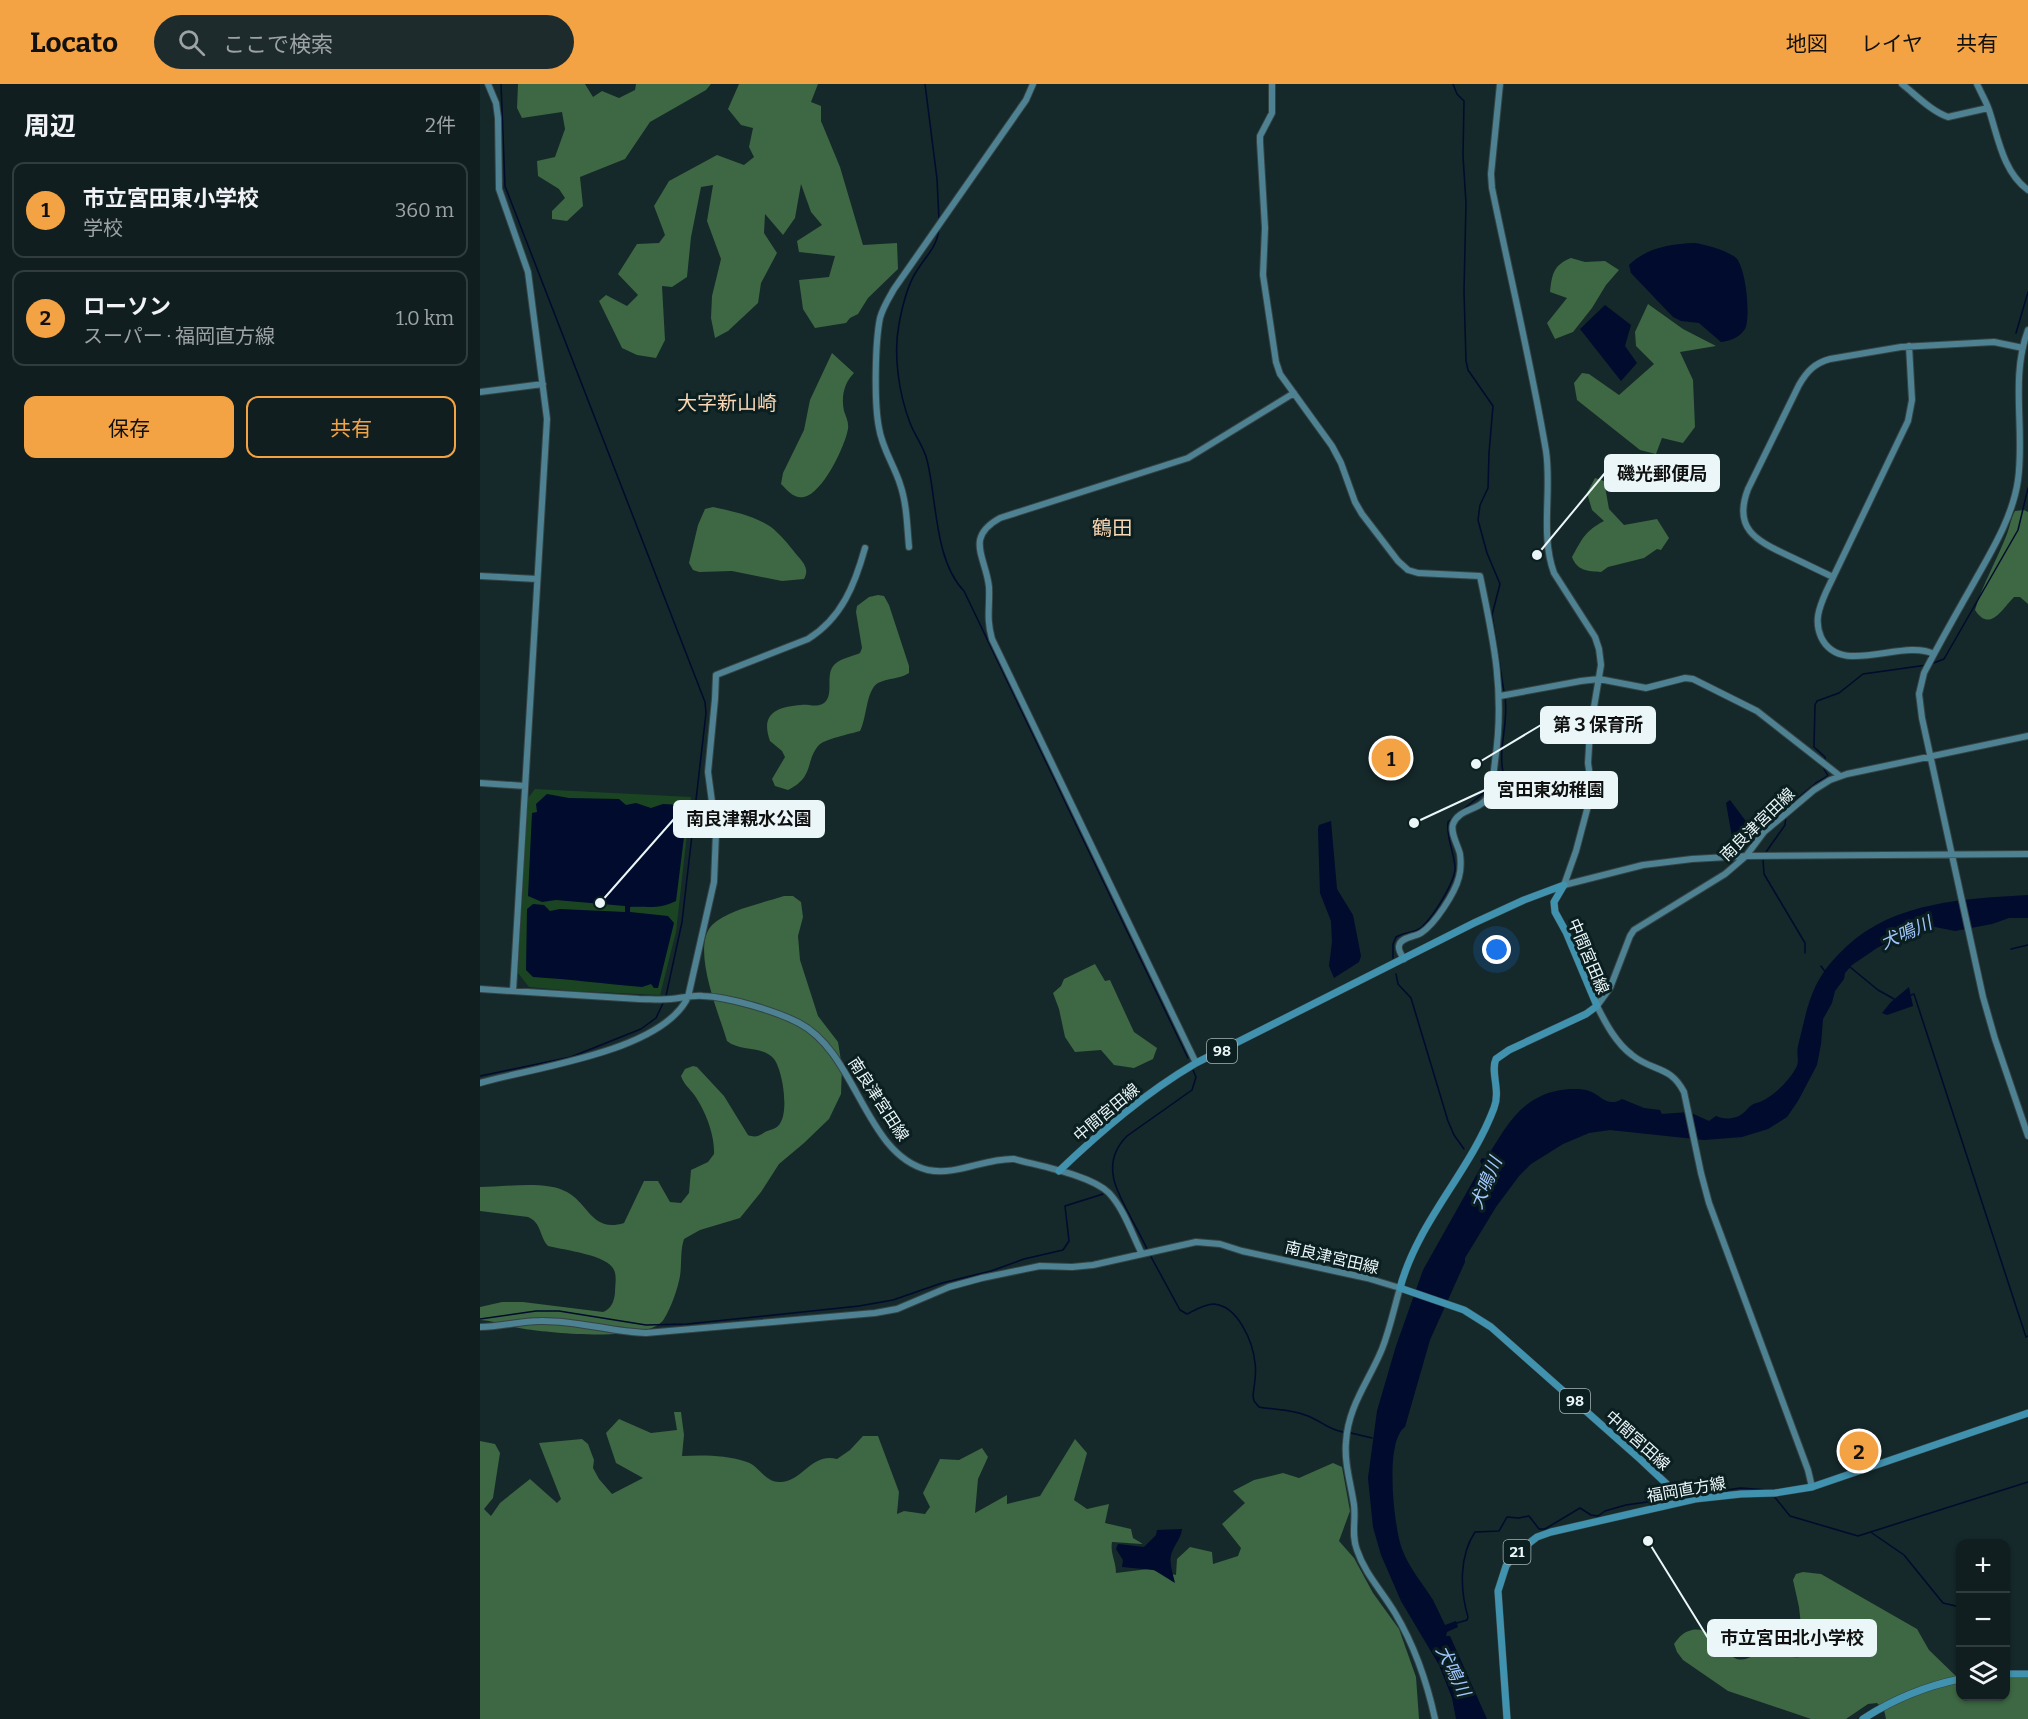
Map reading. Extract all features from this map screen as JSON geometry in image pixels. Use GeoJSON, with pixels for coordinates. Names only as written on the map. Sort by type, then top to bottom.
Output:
{"type":"FeatureCollection","features":[{"type":"Feature","properties":{"kind":"main road","name":"中間宮田線"},"geometry":{"type":"LineString","coordinates":[[1059,1172],[1128,1110],[1172,1077],[1196,1063],[1493,914],[1564,885]]}},
{"type":"Feature","properties":{"kind":"main road","name":"中間宮田線"},"geometry":{"type":"LineString","coordinates":[[1564,885],[1554,902],[1555,912],[1566,932],[1596,1006],[1586,1014],[1509,1050],[1494,1061],[1497,1090],[1495,1107],[1474,1149],[1419,1239],[1405,1269],[1402,1288],[1461,1309],[1491,1327],[1640,1459],[1672,1489],[1682,1502]]}},
{"type":"Feature","properties":{"kind":"main road","name":"福岡直方線"},"geometry":{"type":"LineString","coordinates":[[1507,1719],[1498,1591],[1506,1566],[1515,1554],[1537,1538],[1551,1532],[1682,1502],[1812,1487],[2028,1413]]}},
{"type":"Feature","properties":{"kind":"main road"},"geometry":{"type":"LineString","coordinates":[[2010,1674],[2028,1674]]}},
{"type":"Feature","properties":{"kind":"main road"},"geometry":{"type":"LineString","coordinates":[[1863,1719],[1900,1699],[1956,1680]]}},
{"type":"Feature","properties":{"kind":"street"},"geometry":{"type":"LineString","coordinates":[[488,84],[496,103],[498,117],[499,189],[528,272],[547,419],[513,990]]}},
{"type":"Feature","properties":{"kind":"street"},"geometry":{"type":"LineString","coordinates":[[909,547],[900,483],[885,450],[876,409],[880,318],[885,305],[910,264],[1025,102],[1033,84]]}},
{"type":"Feature","properties":{"kind":"street"},"geometry":{"type":"LineString","coordinates":[[1272,84],[1272,113],[1260,136],[1260,142],[1265,228],[1263,275],[1275,363],[1341,463],[1347,484],[1358,508],[1403,566],[1418,573],[1480,576],[1503,696],[1489,794],[1483,804],[1463,813],[1454,823],[1453,830],[1461,859],[1457,884],[1430,926],[1419,934],[1404,939],[1400,944],[1404,959]]}},
{"type":"Feature","properties":{"kind":"street"},"geometry":{"type":"LineString","coordinates":[[1500,84],[1491,174],[1492,188],[1546,453],[1547,545],[1554,573],[1595,637],[1601,657],[1590,731],[1588,763],[1592,790],[1576,852],[1564,885]]}},
{"type":"Feature","properties":{"kind":"street"},"geometry":{"type":"LineString","coordinates":[[1902,84],[1934,110],[1948,117],[1988,108]]}},
{"type":"Feature","properties":{"kind":"street"},"geometry":{"type":"LineString","coordinates":[[1977,84],[1988,108],[2007,165],[2028,190]]}},
{"type":"Feature","properties":{"kind":"street"},"geometry":{"type":"LineString","coordinates":[[2028,330],[2019,381],[2020,448],[2015,496],[1996,544],[1924,673],[1919,694],[1930,756],[1995,1040],[2028,1136]]}},
{"type":"Feature","properties":{"kind":"street"},"geometry":{"type":"LineString","coordinates":[[1833,577],[1755,537],[1746,526],[1743,515],[1744,499],[1799,385],[1809,370],[1821,361],[1909,346],[1994,342],[2023,348]]}},
{"type":"Feature","properties":{"kind":"street"},"geometry":{"type":"LineString","coordinates":[[1909,346],[1912,400],[1904,431],[1833,577],[1818,613],[1817,627],[1824,643],[1841,655],[1854,657],[1916,649],[1934,654]]}},
{"type":"Feature","properties":{"kind":"street"},"geometry":{"type":"LineString","coordinates":[[480,392],[543,384]]}},
{"type":"Feature","properties":{"kind":"street"},"geometry":{"type":"LineString","coordinates":[[1196,1063],[992,639],[988,625],[989,587],[979,543],[984,529],[1000,518],[1188,458],[1294,393]]}},
{"type":"Feature","properties":{"kind":"street"},"geometry":{"type":"LineString","coordinates":[[480,1083],[576,1061],[656,1029],[682,1008],[688,997],[714,882],[716,832],[708,770],[716,699],[716,675],[808,639],[819,632],[848,597],[865,548]]}},
{"type":"Feature","properties":{"kind":"street"},"geometry":{"type":"LineString","coordinates":[[480,576],[537,579]]}},
{"type":"Feature","properties":{"kind":"street"},"geometry":{"type":"LineString","coordinates":[[1503,696],[1571,682],[1599,679],[1646,688],[1685,678],[1693,679],[1757,711],[1840,776]]}},
{"type":"Feature","properties":{"kind":"street","name":"南良津宮田線"},"geometry":{"type":"LineString","coordinates":[[1596,1006],[1611,988],[1634,930],[1725,874],[1746,856],[1764,832],[1805,797],[1830,780],[2028,736]]}},
{"type":"Feature","properties":{"kind":"street"},"geometry":{"type":"LineString","coordinates":[[480,783],[525,786]]}},
{"type":"Feature","properties":{"kind":"street"},"geometry":{"type":"LineString","coordinates":[[1564,885],[1643,865],[1692,859],[1746,856],[2028,854]]}},
{"type":"Feature","properties":{"kind":"street","name":"南良津宮田線"},"geometry":{"type":"LineString","coordinates":[[480,989],[660,999],[705,996],[782,1015],[801,1024],[827,1046],[880,1133],[894,1150],[909,1162],[927,1170],[940,1171],[1014,1159],[1094,1183],[1108,1192],[1115,1201],[1142,1254],[1178,1245],[1208,1242],[1402,1288]]}},
{"type":"Feature","properties":{"kind":"street"},"geometry":{"type":"LineString","coordinates":[[1596,1006],[1624,1048],[1640,1060],[1671,1074],[1679,1082],[1684,1094],[1709,1203],[1808,1470],[1812,1487]]}},
{"type":"Feature","properties":{"kind":"street"},"geometry":{"type":"LineString","coordinates":[[480,1327],[548,1321],[646,1333],[874,1313],[897,1309],[956,1285],[992,1276],[1040,1266],[1093,1265],[1142,1254]]}},
{"type":"Feature","properties":{"kind":"street"},"geometry":{"type":"LineString","coordinates":[[1402,1288],[1382,1347],[1353,1405],[1346,1441],[1346,1459],[1354,1508],[1353,1537],[1357,1550],[1369,1575],[1395,1612],[1406,1633],[1422,1670],[1435,1719]]}},
{"type":"Feature","properties":{"kind":"green space"},"geometry":{"type":"Polygon","coordinates":[[[518,84],[585,84],[593,97],[602,91],[619,98],[635,90],[636,84],[711,84],[706,90],[650,122],[625,159],[580,177],[583,206],[567,221],[552,219],[552,211],[565,198],[559,189],[538,176],[537,161],[555,157],[565,129],[562,112],[522,118],[517,108],[518,84]]]}},
{"type":"Feature","properties":{"kind":"green space"},"geometry":{"type":"Polygon","coordinates":[[[739,84],[818,84],[811,102],[821,106],[821,121],[840,167],[863,245],[897,243],[898,269],[868,298],[858,314],[846,323],[815,328],[803,309],[799,280],[829,277],[835,256],[799,252],[797,241],[822,225],[811,212],[801,184],[795,218],[783,235],[765,214],[764,233],[777,253],[761,283],[758,303],[728,331],[715,338],[711,318],[712,296],[721,259],[707,221],[713,185],[701,187],[691,237],[687,277],[672,287],[662,286],[665,340],[656,358],[637,355],[622,348],[599,301],[606,295],[627,306],[638,295],[618,274],[637,244],[659,243],[665,235],[654,206],[669,181],[717,155],[744,165],[754,157],[749,147],[753,128],[741,125],[728,109],[739,84]]]}},
{"type":"Feature","properties":{"kind":"green space"},"geometry":{"type":"Polygon","coordinates":[[[1571,258],[1585,262],[1605,261],[1619,270],[1573,332],[1555,339],[1547,323],[1567,298],[1550,292],[1552,280],[1557,267],[1571,258]]]}},
{"type":"Feature","properties":{"kind":"green space"},"geometry":{"type":"Polygon","coordinates":[[[1648,304],[1683,329],[1716,346],[1680,352],[1693,380],[1695,427],[1683,443],[1662,438],[1656,454],[1640,450],[1577,400],[1574,383],[1582,373],[1589,374],[1619,395],[1654,364],[1636,346],[1635,332],[1648,304]]]}},
{"type":"Feature","properties":{"kind":"green space"},"geometry":{"type":"Polygon","coordinates":[[[832,353],[854,373],[843,395],[848,429],[838,457],[825,478],[811,494],[797,497],[781,484],[783,473],[804,430],[810,400],[832,353]]]}},
{"type":"Feature","properties":{"kind":"green space"},"geometry":{"type":"Polygon","coordinates":[[[1595,478],[1604,481],[1609,509],[1624,525],[1657,519],[1669,538],[1661,550],[1657,549],[1644,558],[1608,567],[1601,572],[1587,571],[1574,562],[1572,557],[1582,540],[1592,528],[1604,521],[1592,510],[1587,493],[1595,478]]]}},
{"type":"Feature","properties":{"kind":"green space"},"geometry":{"type":"Polygon","coordinates":[[[713,507],[751,517],[771,527],[803,563],[806,569],[804,579],[782,581],[732,571],[699,572],[693,570],[689,563],[698,525],[705,509],[713,507]]]}},
{"type":"Feature","properties":{"kind":"green space"},"geometry":{"type":"Polygon","coordinates":[[[2015,511],[2028,512],[2028,604],[2020,597],[2014,597],[1996,617],[1986,619],[1980,617],[1975,610],[1978,600],[2015,511]]]}},
{"type":"Feature","properties":{"kind":"green space"},"geometry":{"type":"Polygon","coordinates":[[[884,596],[889,605],[909,666],[909,673],[882,681],[874,687],[860,731],[819,745],[806,774],[797,785],[788,790],[775,786],[772,779],[785,757],[782,751],[770,741],[767,731],[769,718],[773,713],[785,708],[824,703],[829,695],[832,668],[840,661],[860,653],[862,648],[857,606],[869,597],[884,596]]]}},
{"type":"Feature","properties":{"kind":"green space"},"geometry":{"type":"Polygon","coordinates":[[[535,789],[691,797],[676,932],[660,995],[529,987],[518,973],[528,798],[535,789]]]}},
{"type":"Feature","properties":{"kind":"green space"},"geometry":{"type":"Polygon","coordinates":[[[784,896],[793,896],[801,902],[803,917],[798,936],[800,960],[818,1016],[838,1042],[842,1067],[841,1094],[829,1119],[779,1164],[761,1192],[740,1218],[700,1230],[684,1239],[676,1292],[664,1319],[655,1326],[621,1334],[577,1334],[525,1329],[480,1320],[480,1307],[502,1302],[523,1302],[603,1312],[613,1302],[616,1278],[614,1270],[603,1260],[548,1246],[536,1223],[528,1217],[480,1211],[480,1187],[537,1185],[558,1188],[574,1197],[597,1220],[613,1225],[624,1223],[644,1181],[658,1181],[670,1202],[681,1203],[689,1193],[691,1170],[708,1162],[714,1154],[713,1138],[704,1113],[681,1076],[685,1069],[693,1066],[697,1067],[724,1096],[748,1135],[757,1136],[778,1126],[784,1113],[784,1093],[777,1065],[774,1059],[763,1052],[727,1041],[713,999],[705,965],[704,949],[706,936],[712,925],[719,920],[736,911],[784,896]]]}},
{"type":"Feature","properties":{"kind":"green space"},"geometry":{"type":"Polygon","coordinates":[[[1095,964],[1105,981],[1110,980],[1134,1032],[1157,1048],[1153,1059],[1134,1068],[1114,1065],[1101,1050],[1075,1052],[1065,1037],[1053,993],[1061,986],[1064,979],[1095,964]]]}},
{"type":"Feature","properties":{"kind":"green space"},"geometry":{"type":"Polygon","coordinates":[[[674,1412],[681,1412],[684,1435],[682,1456],[715,1456],[747,1462],[770,1479],[779,1482],[794,1478],[820,1460],[837,1459],[850,1450],[863,1436],[878,1436],[899,1492],[897,1514],[904,1511],[925,1514],[930,1507],[923,1493],[940,1459],[959,1460],[982,1448],[988,1457],[978,1479],[975,1513],[1007,1495],[1007,1504],[1040,1496],[1075,1439],[1087,1453],[1074,1500],[1087,1509],[1109,1504],[1105,1523],[1131,1529],[1133,1538],[1143,1544],[1112,1542],[1116,1573],[1148,1569],[1176,1575],[1177,1559],[1190,1547],[1212,1552],[1213,1564],[1238,1556],[1241,1548],[1222,1524],[1245,1503],[1233,1491],[1254,1480],[1283,1473],[1299,1478],[1333,1463],[1342,1467],[1350,1511],[1339,1541],[1354,1558],[1373,1593],[1399,1629],[1416,1677],[1419,1719],[480,1719],[480,1441],[495,1444],[500,1453],[493,1498],[484,1509],[491,1516],[500,1503],[530,1479],[557,1503],[561,1499],[539,1443],[582,1439],[588,1444],[594,1460],[593,1468],[599,1479],[612,1494],[643,1478],[616,1463],[606,1433],[619,1419],[651,1433],[677,1430],[674,1412]]]}},
{"type":"Feature","properties":{"kind":"green space"},"geometry":{"type":"Polygon","coordinates":[[[1803,1572],[1821,1574],[1917,1629],[1929,1650],[1956,1676],[1956,1701],[2010,1701],[2010,1672],[2028,1676],[2028,1719],[1886,1719],[1884,1710],[1877,1703],[1868,1704],[1846,1719],[1811,1719],[1728,1691],[1683,1660],[1677,1652],[1674,1644],[1684,1633],[1700,1630],[1706,1632],[1737,1659],[1768,1652],[1800,1657],[1804,1652],[1799,1607],[1793,1580],[1796,1574],[1803,1572]]]}},
{"type":"Feature","properties":{"kind":"water"},"geometry":{"type":"Polygon","coordinates":[[[1695,243],[1731,254],[1739,262],[1742,270],[1745,280],[1747,323],[1743,332],[1731,340],[1721,342],[1699,323],[1681,321],[1673,317],[1631,273],[1629,265],[1652,250],[1677,244],[1695,243]]]}},
{"type":"Feature","properties":{"kind":"water"},"geometry":{"type":"Polygon","coordinates":[[[1605,305],[1631,325],[1625,346],[1637,363],[1621,381],[1580,329],[1605,305]]]}},
{"type":"Feature","properties":{"kind":"water"},"geometry":{"type":"Polygon","coordinates":[[[547,794],[569,798],[619,799],[626,805],[636,803],[651,808],[663,804],[681,805],[682,810],[687,813],[676,901],[658,907],[630,907],[630,912],[668,916],[674,923],[658,988],[654,988],[651,984],[642,987],[533,977],[526,970],[527,909],[533,904],[544,905],[550,911],[560,909],[625,912],[625,906],[556,900],[542,902],[528,896],[532,813],[537,812],[536,804],[547,794]]]}},
{"type":"Feature","properties":{"kind":"water"},"geometry":{"type":"Polygon","coordinates":[[[1730,800],[1757,836],[1745,842],[1742,838],[1739,840],[1741,844],[1734,848],[1726,803],[1730,800]]]}},
{"type":"Feature","properties":{"kind":"water"},"geometry":{"type":"Polygon","coordinates":[[[1331,821],[1337,889],[1353,915],[1361,956],[1359,962],[1334,978],[1329,966],[1332,942],[1331,921],[1320,893],[1318,829],[1319,825],[1331,821]]]}},
{"type":"Feature","properties":{"kind":"water","name":"犬鳴川"},"geometry":{"type":"Polygon","coordinates":[[[2028,895],[2028,918],[2009,918],[1992,924],[1955,931],[1935,927],[1904,934],[1877,948],[1852,965],[1835,991],[1832,1003],[1823,1019],[1817,1065],[1787,1117],[1768,1129],[1742,1137],[1704,1140],[1610,1130],[1589,1133],[1563,1144],[1531,1164],[1496,1207],[1465,1258],[1430,1340],[1405,1427],[1399,1435],[1393,1466],[1394,1505],[1402,1549],[1412,1569],[1433,1600],[1445,1625],[1456,1621],[1458,1627],[1447,1632],[1446,1636],[1450,1636],[1487,1719],[1456,1719],[1452,1698],[1439,1665],[1401,1601],[1381,1555],[1373,1527],[1368,1478],[1377,1411],[1396,1346],[1423,1270],[1482,1165],[1480,1161],[1482,1158],[1486,1159],[1508,1125],[1525,1106],[1535,1099],[1561,1090],[1586,1090],[1604,1100],[1612,1102],[1622,1099],[1644,1108],[1660,1110],[1662,1114],[1689,1112],[1709,1121],[1716,1116],[1733,1118],[1739,1116],[1753,1104],[1776,1092],[1793,1073],[1797,1065],[1805,1016],[1813,992],[1835,958],[1866,931],[1909,911],[1932,905],[1980,898],[2028,895]]]}},
{"type":"Feature","properties":{"kind":"water"},"geometry":{"type":"Polygon","coordinates":[[[1909,987],[1913,1006],[1887,1015],[1882,1013],[1891,1002],[1909,987]]]}},
{"type":"Feature","properties":{"kind":"water"},"geometry":{"type":"Polygon","coordinates":[[[1182,1529],[1170,1560],[1175,1583],[1154,1570],[1122,1567],[1123,1560],[1116,1549],[1118,1544],[1144,1547],[1156,1535],[1157,1530],[1182,1529]]]}},
{"type":"Feature","properties":{"kind":"waterway"},"geometry":{"type":"LineString","coordinates":[[501,84],[505,186],[705,702],[706,713],[682,922],[666,996]]}},
{"type":"Feature","properties":{"kind":"waterway"},"geometry":{"type":"LineString","coordinates":[[925,84],[937,179],[939,220]]}},
{"type":"Feature","properties":{"kind":"waterway"},"geometry":{"type":"LineString","coordinates":[[1453,84],[1457,94],[1464,101],[1466,361],[1468,370],[1493,406],[1488,488],[1480,505],[1478,520],[1487,553],[1500,584],[1492,615],[1504,692]]}},
{"type":"Feature","properties":{"kind":"waterway"},"geometry":{"type":"LineString","coordinates":[[939,228],[934,246],[907,290],[899,324],[897,348],[898,374],[903,400],[910,423],[927,460],[938,529],[947,563],[954,578],[964,591],[1188,1058]]}},
{"type":"Feature","properties":{"kind":"waterway"},"geometry":{"type":"LineString","coordinates":[[2016,333],[2028,292]]}},
{"type":"Feature","properties":{"kind":"waterway"},"geometry":{"type":"LineString","coordinates":[[1931,664],[1944,659],[2018,530],[2028,488]]}},
{"type":"Feature","properties":{"kind":"waterway"},"geometry":{"type":"LineString","coordinates":[[1825,761],[1825,757],[1814,747],[1817,701],[1839,693],[1863,674],[1927,665]]}},
{"type":"Feature","properties":{"kind":"waterway"},"geometry":{"type":"LineString","coordinates":[[1493,787],[1503,772],[1505,697]]}},
{"type":"Feature","properties":{"kind":"waterway"},"geometry":{"type":"LineString","coordinates":[[1786,811],[1786,808],[1828,776],[1824,766]]}},
{"type":"Feature","properties":{"kind":"waterway"},"geometry":{"type":"LineString","coordinates":[[1460,812],[1486,791]]}},
{"type":"Feature","properties":{"kind":"waterway"},"geometry":{"type":"LineString","coordinates":[[1766,852],[1785,825],[1786,815]]}},
{"type":"Feature","properties":{"kind":"waterway"},"geometry":{"type":"LineString","coordinates":[[1393,958],[1393,944],[1396,937],[1422,927],[1438,907],[1452,881],[1455,867],[1448,822],[1454,817]]}},
{"type":"Feature","properties":{"kind":"waterway"},"geometry":{"type":"LineString","coordinates":[[1763,859],[1764,874],[1805,943],[1805,953]]}},
{"type":"Feature","properties":{"kind":"waterway"},"geometry":{"type":"LineString","coordinates":[[2011,949],[2028,945]]}},
{"type":"Feature","properties":{"kind":"waterway"},"geometry":{"type":"LineString","coordinates":[[1821,966],[1826,973]]}},
{"type":"Feature","properties":{"kind":"waterway"},"geometry":{"type":"LineString","coordinates":[[1850,967],[1878,990],[1894,999]]}},
{"type":"Feature","properties":{"kind":"waterway"},"geometry":{"type":"LineString","coordinates":[[1396,974],[1398,984],[1411,998],[1448,1121],[1464,1149]]}},
{"type":"Feature","properties":{"kind":"waterway"},"geometry":{"type":"LineString","coordinates":[[1911,995],[1914,994],[2026,1337],[2028,1336]]}},
{"type":"Feature","properties":{"kind":"waterway"},"geometry":{"type":"LineString","coordinates":[[480,1076],[571,1057],[641,1029],[656,1018],[664,1001]]}},
{"type":"Feature","properties":{"kind":"waterway"},"geometry":{"type":"LineString","coordinates":[[1148,1251],[1114,1182],[1114,1158],[1120,1144],[1127,1136],[1192,1090],[1196,1077],[1193,1070]]}},
{"type":"Feature","properties":{"kind":"waterway"},"geometry":{"type":"LineString","coordinates":[[480,1319],[536,1311],[559,1311],[646,1325],[687,1324],[859,1306],[893,1300],[942,1283],[1063,1250],[1069,1241],[1065,1206],[1103,1194]]}},
{"type":"Feature","properties":{"kind":"waterway"},"geometry":{"type":"LineString","coordinates":[[1150,1255],[1180,1310],[1187,1314],[1204,1306],[1214,1304],[1223,1306],[1243,1326],[1254,1355],[1256,1371],[1253,1396],[1259,1407],[1300,1413],[1343,1432]]}},
{"type":"Feature","properties":{"kind":"waterway"},"geometry":{"type":"LineString","coordinates":[[1351,1433],[1372,1438]]}},
{"type":"Feature","properties":{"kind":"waterway"},"geometry":{"type":"LineString","coordinates":[[1773,1495],[1790,1516],[1858,1536],[2028,1482]]}},
{"type":"Feature","properties":{"kind":"waterway"},"geometry":{"type":"LineString","coordinates":[[1681,1496],[1741,1488],[1768,1490]]}},
{"type":"Feature","properties":{"kind":"waterway"},"geometry":{"type":"LineString","coordinates":[[1457,1623],[1467,1620],[1468,1617],[1463,1596],[1462,1573],[1466,1552],[1475,1532],[1499,1531],[1507,1517],[1529,1516],[1539,1529],[1545,1529],[1580,1508],[1591,1515],[1598,1516],[1605,1511],[1626,1505],[1661,1500],[1655,1496],[1673,1497]]}},
{"type":"Feature","properties":{"kind":"waterway"},"geometry":{"type":"LineString","coordinates":[[1872,1533],[1904,1555],[1943,1603],[1956,1606]]}},
{"type":"Feature","properties":{"kind":"place","name":"磯光郵便局"},"geometry":{"type":"Point","coordinates":[1537,555]}},
{"type":"Feature","properties":{"kind":"place","name":"市立宮田東小学校"},"geometry":{"type":"Point","coordinates":[1391,758]}},
{"type":"Feature","properties":{"kind":"place","name":"第３保育所"},"geometry":{"type":"Point","coordinates":[1476,764]}},
{"type":"Feature","properties":{"kind":"place","name":"宮田東幼稚園"},"geometry":{"type":"Point","coordinates":[1414,823]}},
{"type":"Feature","properties":{"kind":"place","name":"南良津親水公園"},"geometry":{"type":"Point","coordinates":[600,903]}},
{"type":"Feature","properties":{"kind":"place","name":"ローソン"},"geometry":{"type":"Point","coordinates":[1859,1451]}},
{"type":"Feature","properties":{"kind":"place","name":"市立宮田北小学校"},"geometry":{"type":"Point","coordinates":[1648,1541]}},
{"type":"Feature","properties":{"kind":"district","name":"大字新山崎"},"geometry":{"type":"Point","coordinates":[727,403]}},
{"type":"Feature","properties":{"kind":"district","name":"鶴田"},"geometry":{"type":"Point","coordinates":[1112,528]}}]}
